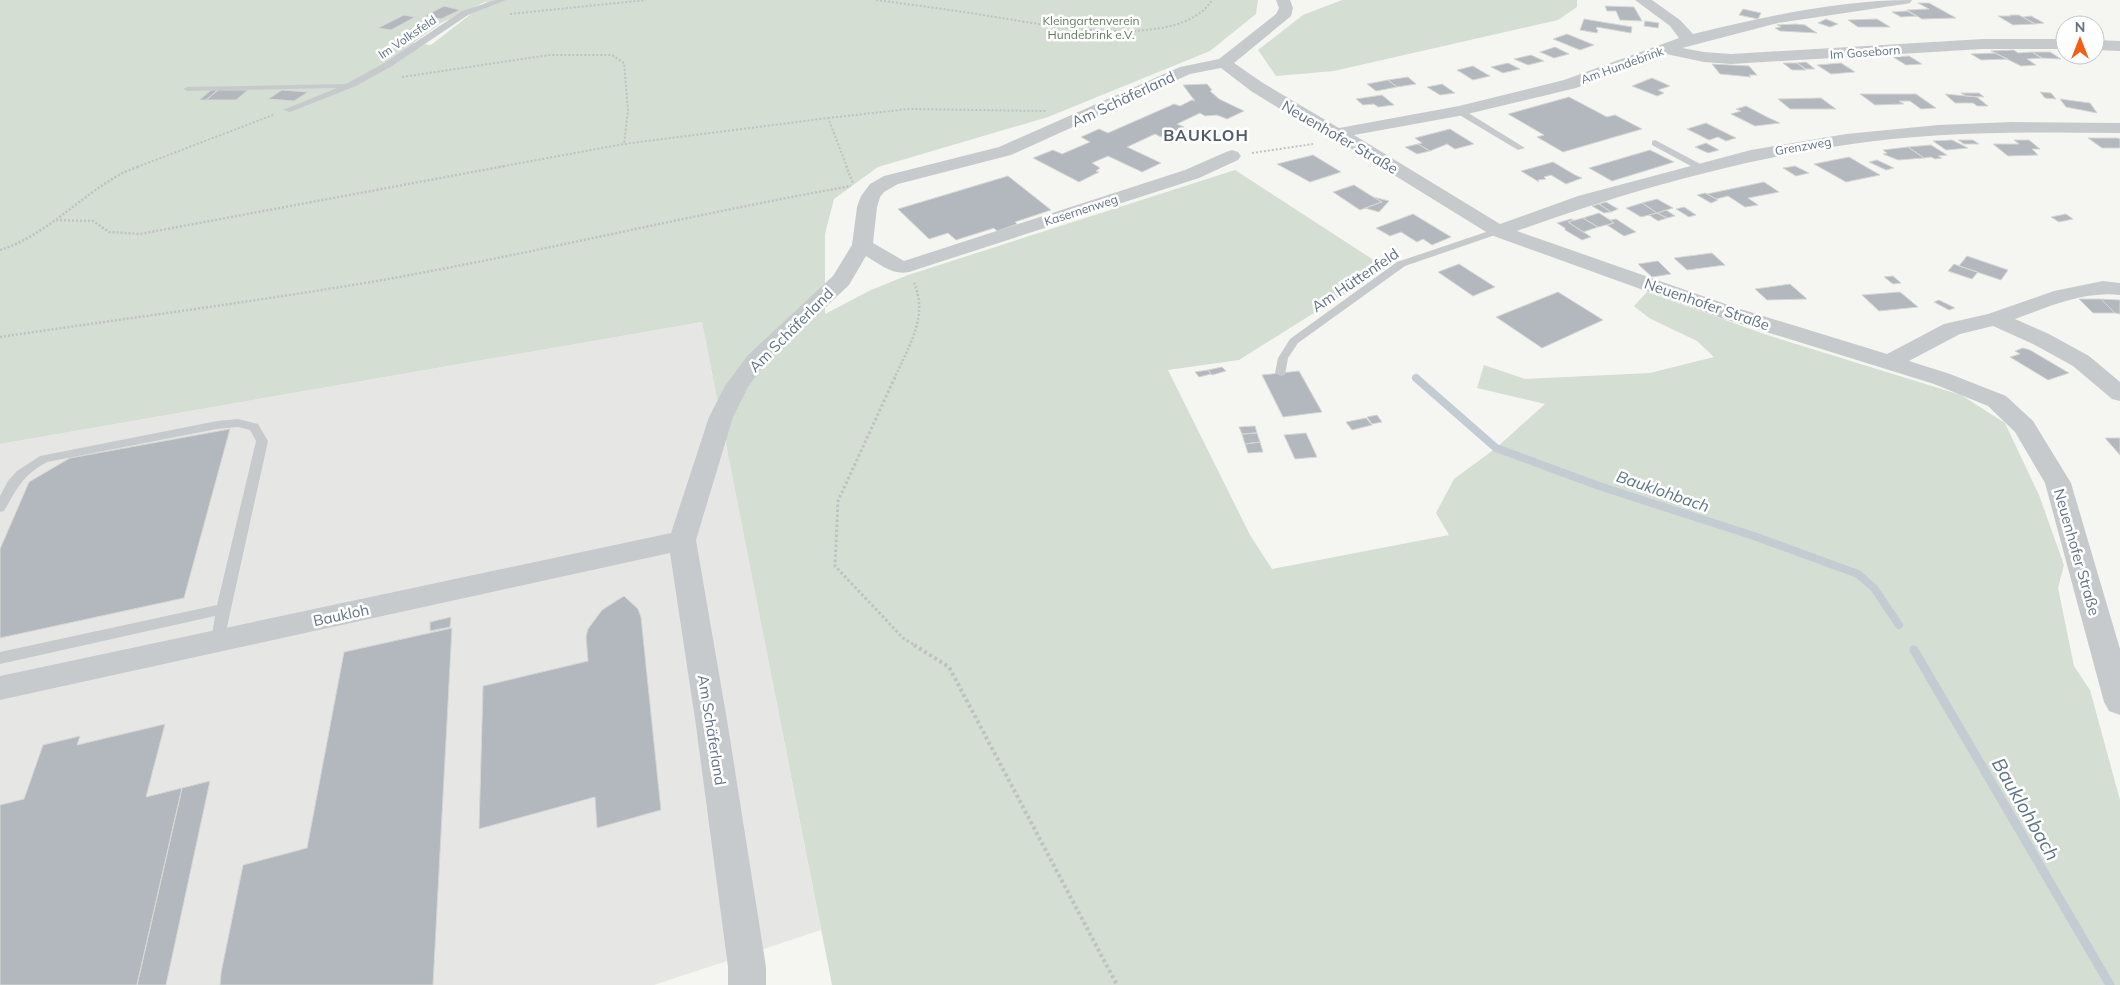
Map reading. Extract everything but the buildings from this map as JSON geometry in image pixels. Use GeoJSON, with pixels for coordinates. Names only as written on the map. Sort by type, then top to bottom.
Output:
{"type":"FeatureCollection","features":[{"type":"Feature","properties":{"kind":"street"},"geometry":{"type":"LineString","coordinates":[[1224,63],[1283,16],[1286,8],[1283,0]]}},
{"type":"Feature","properties":{"kind":"street"},"geometry":{"type":"LineString","coordinates":[[1642,0],[1675,23],[1689,40]]}},
{"type":"Feature","properties":{"kind":"street","name":"Am Hundebrink"},"geometry":{"type":"LineString","coordinates":[[1338,133],[1458,111],[1570,84],[1689,40],[1778,18],[1905,0]]}},
{"type":"Feature","properties":{"kind":"street","name":"Im Goseborn"},"geometry":{"type":"LineString","coordinates":[[1665,49],[1704,57],[1731,59],[1983,44],[2055,44]]}},
{"type":"Feature","properties":{"kind":"street"},"geometry":{"type":"LineString","coordinates":[[2105,45],[2120,46]]}},
{"type":"Feature","properties":{"kind":"street","name":"Neuenhofer Straße"},"geometry":{"type":"LineString","coordinates":[[1224,63],[1307,118],[1338,133],[1498,231],[1726,312],[1942,380],[1996,401],[2024,428],[2058,483],[2120,702]]}},
{"type":"Feature","properties":{"kind":"street","name":"Am Schäferland"},"geometry":{"type":"LineString","coordinates":[[747,985],[747,967],[715,746],[682,540],[721,417],[737,386],[756,360],[841,280],[862,245],[867,207],[871,196],[877,188],[891,180],[1005,151],[1186,70],[1224,63]]}},
{"type":"Feature","properties":{"kind":"street","name":"Grenzweg"},"geometry":{"type":"LineString","coordinates":[[1498,231],[1585,200],[1757,154],[1846,138],[2012,126],[2120,128]]}},
{"type":"Feature","properties":{"kind":"street","name":"Kasernenweg"},"geometry":{"type":"LineString","coordinates":[[902,268],[1192,174],[1232,156]]}},
{"type":"Feature","properties":{"kind":"street"},"geometry":{"type":"LineString","coordinates":[[862,245],[902,268]]}},
{"type":"Feature","properties":{"kind":"street"},"geometry":{"type":"LineString","coordinates":[[1888,363],[1952,329],[1995,319],[2062,296],[2103,287],[2120,289]]}},
{"type":"Feature","properties":{"kind":"street"},"geometry":{"type":"LineString","coordinates":[[1995,319],[2041,339],[2081,361],[2120,394]]}},
{"type":"Feature","properties":{"kind":"street","name":"Baukloh"},"geometry":{"type":"LineString","coordinates":[[0,688],[593,562],[682,540]]}},
{"type":"Feature","properties":{"kind":"lane","name":"Im Volksfeld"},"geometry":{"type":"LineString","coordinates":[[288,110],[364,79],[465,13],[503,0]]}},
{"type":"Feature","properties":{"kind":"lane","name":"Im Volksfeld"},"geometry":{"type":"LineString","coordinates":[[187,90],[353,84]]}},
{"type":"Feature","properties":{"kind":"lane"},"geometry":{"type":"LineString","coordinates":[[1458,111],[1521,148]]}},
{"type":"Feature","properties":{"kind":"lane"},"geometry":{"type":"LineString","coordinates":[[1655,143],[1703,169]]}},
{"type":"Feature","properties":{"kind":"lane","name":"Am Hüttenfeld"},"geometry":{"type":"LineString","coordinates":[[1281,373],[1283,358],[1294,341],[1401,264],[1498,231]]}},
{"type":"Feature","properties":{"kind":"lane"},"geometry":{"type":"LineString","coordinates":[[0,508],[11,485],[23,471],[44,459],[217,425],[238,423],[254,428],[262,441],[218,641]]}},
{"type":"Feature","properties":{"kind":"lane"},"geometry":{"type":"LineString","coordinates":[[0,658],[224,609]]}},
{"type":"Feature","properties":{"kind":"path"},"geometry":{"type":"LineString","coordinates":[[510,14],[646,0]]}},
{"type":"Feature","properties":{"kind":"path"},"geometry":{"type":"LineString","coordinates":[[876,0],[1070,29],[1104,32],[1146,30],[1185,20],[1203,12],[1212,3],[1212,0]]}},
{"type":"Feature","properties":{"kind":"path"},"geometry":{"type":"LineString","coordinates":[[364,79],[391,78],[459,70],[549,55],[612,55],[624,63],[628,110],[624,144]]}},
{"type":"Feature","properties":{"kind":"path"},"geometry":{"type":"LineString","coordinates":[[56,220],[93,221],[109,232],[140,234],[624,144],[909,109],[1054,111]]}},
{"type":"Feature","properties":{"kind":"path"},"geometry":{"type":"LineString","coordinates":[[0,250],[13,246],[56,220],[119,175],[288,110]]}},
{"type":"Feature","properties":{"kind":"path"},"geometry":{"type":"LineString","coordinates":[[0,337],[364,283],[550,248],[744,205],[854,186],[828,118]]}},
{"type":"Feature","properties":{"kind":"path"},"geometry":{"type":"LineString","coordinates":[[1232,156],[1306,145]]}},
{"type":"Feature","properties":{"kind":"path"},"geometry":{"type":"LineString","coordinates":[[902,268],[914,282],[920,296],[917,329],[838,500],[835,566],[903,638],[949,667],[1117,985]]}},
{"type":"Feature","properties":{"kind":"shaded area"},"geometry":{"type":"Polygon","coordinates":[[[702,322],[821,930],[654,985],[0,985],[0,444],[702,322]]]}},
{"type":"Feature","properties":{"kind":"green space","name":"Kleingartenverein Hundebrink e.V."},"geometry":{"type":"Polygon","coordinates":[[[0,0],[489,0],[1258,0],[1256,14],[1210,51],[1048,117],[878,167],[834,199],[825,234],[825,314],[871,290],[908,275],[1235,170],[1386,268],[1239,360],[1168,370],[1250,535],[1272,569],[1449,535],[1436,513],[1454,479],[1496,448],[1545,404],[1477,388],[1484,365],[1525,379],[1650,373],[1714,357],[1697,341],[1649,318],[1634,306],[1647,292],[1767,335],[1961,395],[2005,423],[2039,495],[2064,565],[2058,588],[2074,666],[2090,690],[2120,800],[2120,985],[832,985],[702,322],[0,444],[0,0]],[[489,0],[441,23],[413,43],[431,45],[489,0]]]}},
{"type":"Feature","properties":{"kind":"green space"},"geometry":{"type":"Polygon","coordinates":[[[1342,0],[1577,0],[1577,7],[1558,20],[1334,71],[1276,76],[1258,50],[1303,15],[1342,0]]]}},
{"type":"Feature","properties":{"kind":"waterway","name":"Bauklohbach"},"geometry":{"type":"LineString","coordinates":[[1416,378],[1496,448],[1599,486],[1754,536],[1858,574],[1874,588],[1899,625]]}},
{"type":"Feature","properties":{"kind":"waterway","name":"Bauklohbach"},"geometry":{"type":"LineString","coordinates":[[1914,650],[2110,985]]}},
{"type":"Feature","properties":{"kind":"district","name":"BAUKLOH"},"geometry":{"type":"Point","coordinates":[1206,135]}}]}
